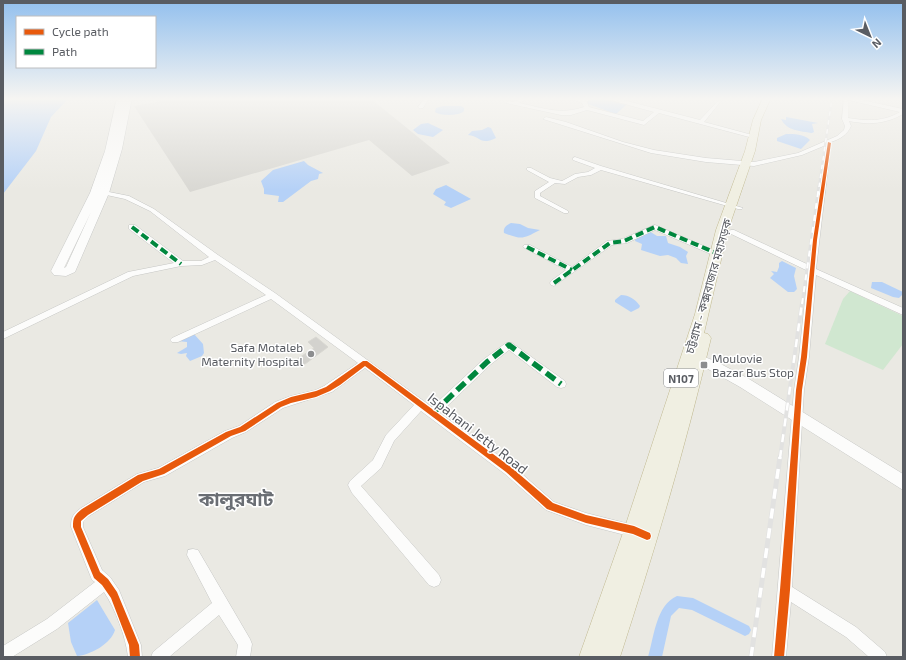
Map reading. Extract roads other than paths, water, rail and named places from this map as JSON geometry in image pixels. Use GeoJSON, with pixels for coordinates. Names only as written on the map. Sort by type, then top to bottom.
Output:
{"type":"FeatureCollection","features":[{"type":"Feature","properties":{"kind":"highway","name":"চট্টগ্রাম - কক্সবাজার মহাসড়ক"},"geometry":{"type":"LineString","coordinates":[[750,164],[755,129]]}},
{"type":"Feature","properties":{"kind":"highway","name":"চট্টগ্রাম - কক্সবাজার মহাসড়ক"},"geometry":{"type":"LineString","coordinates":[[693,358],[716,252],[735,207],[763,129]]}},
{"type":"Feature","properties":{"kind":"highway","name":"চট্টগ্রাম - কক্সবাজার মহাসড়ক"},"geometry":{"type":"LineString","coordinates":[[608,657],[640,533],[693,358],[710,310],[732,232],[735,207]]}},
{"type":"Feature","properties":{"kind":"highway","name":"চট্টগ্রাম - কক্সবাজার মহাসড়ক"},"geometry":{"type":"LineString","coordinates":[[591,657],[640,533]]}},
{"type":"Feature","properties":{"kind":"main road"},"geometry":{"type":"LineString","coordinates":[[114,129],[109,151],[95,193],[57,272],[63,272],[71,269],[104,193],[118,149],[122,129]]}},
{"type":"Feature","properties":{"kind":"street"},"geometry":{"type":"LineString","coordinates":[[581,129],[653,152],[706,160],[750,164],[787,158],[829,143],[847,129]]}},
{"type":"Feature","properties":{"kind":"street"},"geometry":{"type":"LineString","coordinates":[[727,129],[754,136]]}},
{"type":"Feature","properties":{"kind":"street"},"geometry":{"type":"LineString","coordinates":[[779,657],[798,414],[812,270],[829,143]]}},
{"type":"Feature","properties":{"kind":"street"},"geometry":{"type":"LineString","coordinates":[[575,159],[600,168],[735,207]]}},
{"type":"Feature","properties":{"kind":"street"},"geometry":{"type":"LineString","coordinates":[[529,169],[553,182],[563,183],[577,175],[589,174],[600,168]]}},
{"type":"Feature","properties":{"kind":"street"},"geometry":{"type":"LineString","coordinates":[[553,182],[537,192],[537,197],[566,212]]}},
{"type":"Feature","properties":{"kind":"street","name":"Ispahani Jetty Road"},"geometry":{"type":"LineString","coordinates":[[104,193],[127,197],[152,210],[214,257],[272,295],[434,413],[509,470],[550,506],[586,519],[640,533]]}},
{"type":"Feature","properties":{"kind":"street"},"geometry":{"type":"LineString","coordinates":[[132,226],[181,264]]}},
{"type":"Feature","properties":{"kind":"street"},"geometry":{"type":"LineString","coordinates":[[554,283],[610,243],[624,241],[655,227],[716,252]]}},
{"type":"Feature","properties":{"kind":"street"},"geometry":{"type":"LineString","coordinates":[[732,232],[903,312]]}},
{"type":"Feature","properties":{"kind":"street"},"geometry":{"type":"LineString","coordinates":[[527,247],[572,270]]}},
{"type":"Feature","properties":{"kind":"street"},"geometry":{"type":"LineString","coordinates":[[3,336],[131,274],[181,264],[202,263],[214,257]]}},
{"type":"Feature","properties":{"kind":"street"},"geometry":{"type":"LineString","coordinates":[[176,340],[272,295]]}},
{"type":"Feature","properties":{"kind":"street"},"geometry":{"type":"LineString","coordinates":[[434,413],[487,362],[509,345],[561,384]]}},
{"type":"Feature","properties":{"kind":"street"},"geometry":{"type":"LineString","coordinates":[[693,358],[727,372],[798,414],[903,483]]}},
{"type":"Feature","properties":{"kind":"street"},"geometry":{"type":"LineString","coordinates":[[134,657],[134,645],[114,595],[105,582],[97,575],[77,527],[77,519],[81,515],[141,478],[162,472],[229,434],[239,431],[278,405],[290,399],[328,390],[346,378],[356,368],[365,362]]}},
{"type":"Feature","properties":{"kind":"street"},"geometry":{"type":"LineString","coordinates":[[421,404],[390,438],[377,464],[354,485],[434,580]]}},
{"type":"Feature","properties":{"kind":"street"},"geometry":{"type":"LineString","coordinates":[[193,555],[245,644],[243,657]]}},
{"type":"Feature","properties":{"kind":"street"},"geometry":{"type":"LineString","coordinates":[[3,654],[52,624],[105,582]]}},
{"type":"Feature","properties":{"kind":"street"},"geometry":{"type":"LineString","coordinates":[[785,590],[851,632],[880,657]]}},
{"type":"Feature","properties":{"kind":"street"},"geometry":{"type":"LineString","coordinates":[[158,657],[221,605]]}},
{"type":"Feature","properties":{"kind":"water"},"geometry":{"type":"Polygon","coordinates":[[[3,129],[46,129],[36,151],[3,194],[3,129]]]}},
{"type":"Feature","properties":{"kind":"water"},"geometry":{"type":"Polygon","coordinates":[[[491,129],[496,138],[483,141],[468,135],[472,131],[491,129]]]}},
{"type":"Feature","properties":{"kind":"water"},"geometry":{"type":"Polygon","coordinates":[[[792,129],[813,129],[814,132],[812,133],[792,129]]]}},
{"type":"Feature","properties":{"kind":"water"},"geometry":{"type":"Polygon","coordinates":[[[413,130],[443,130],[433,137],[418,134],[413,130]]]}},
{"type":"Feature","properties":{"kind":"water"},"geometry":{"type":"Polygon","coordinates":[[[786,134],[802,135],[810,140],[801,149],[777,141],[777,138],[786,134]]]}},
{"type":"Feature","properties":{"kind":"water"},"geometry":{"type":"Polygon","coordinates":[[[304,161],[308,165],[323,173],[319,174],[318,179],[311,181],[283,202],[278,202],[279,196],[264,194],[261,181],[273,170],[304,161]]]}},
{"type":"Feature","properties":{"kind":"water"},"geometry":{"type":"Polygon","coordinates":[[[446,185],[471,199],[451,208],[444,205],[446,202],[433,194],[436,189],[446,185]]]}},
{"type":"Feature","properties":{"kind":"water"},"geometry":{"type":"Polygon","coordinates":[[[511,223],[540,230],[526,237],[519,238],[504,233],[505,227],[511,223]]]}},
{"type":"Feature","properties":{"kind":"water"},"geometry":{"type":"Polygon","coordinates":[[[649,231],[657,236],[666,236],[668,243],[680,247],[688,252],[686,256],[688,264],[681,263],[676,258],[668,255],[660,256],[641,250],[642,244],[635,241],[636,237],[649,231]]]}},
{"type":"Feature","properties":{"kind":"water"},"geometry":{"type":"Polygon","coordinates":[[[782,261],[796,268],[794,276],[797,289],[794,292],[788,292],[770,278],[774,274],[771,271],[777,272],[779,263],[782,261]]]}},
{"type":"Feature","properties":{"kind":"water"},"geometry":{"type":"Polygon","coordinates":[[[872,282],[882,282],[903,292],[903,294],[899,298],[893,297],[871,288],[872,282]]]}},
{"type":"Feature","properties":{"kind":"water"},"geometry":{"type":"Polygon","coordinates":[[[621,295],[634,299],[640,306],[639,308],[631,312],[615,302],[615,300],[621,295]]]}},
{"type":"Feature","properties":{"kind":"water"},"geometry":{"type":"Polygon","coordinates":[[[194,334],[203,344],[204,353],[202,356],[190,361],[186,356],[187,353],[177,353],[187,347],[187,342],[177,341],[194,334]]]}},
{"type":"Feature","properties":{"kind":"water"},"geometry":{"type":"Polygon","coordinates":[[[97,600],[115,630],[113,635],[105,644],[94,651],[77,656],[71,642],[68,623],[97,600]]]}},
{"type":"Feature","properties":{"kind":"waterway"},"geometry":{"type":"LineString","coordinates":[[655,657],[666,613],[677,602],[693,604],[745,630]]}},
{"type":"Feature","properties":{"kind":"railway"},"geometry":{"type":"LineString","coordinates":[[819,187],[828,129]]}},
{"type":"Feature","properties":{"kind":"railway"},"geometry":{"type":"LineString","coordinates":[[802,304],[819,186]]}},
{"type":"Feature","properties":{"kind":"railway"},"geometry":{"type":"LineString","coordinates":[[780,458],[802,303]]}},
{"type":"Feature","properties":{"kind":"railway"},"geometry":{"type":"LineString","coordinates":[[751,657],[780,457]]}},
{"type":"Feature","properties":{"kind":"place","name":"Safa Motaleb Maternity Hospital"},"geometry":{"type":"Point","coordinates":[311,354]}},
{"type":"Feature","properties":{"kind":"place","name":"Moulovie Bazar Bus Stop"},"geometry":{"type":"Point","coordinates":[704,365]}},
{"type":"Feature","properties":{"kind":"district","name":"কালুরঘাট"},"geometry":{"type":"Point","coordinates":[236,498]}}]}
